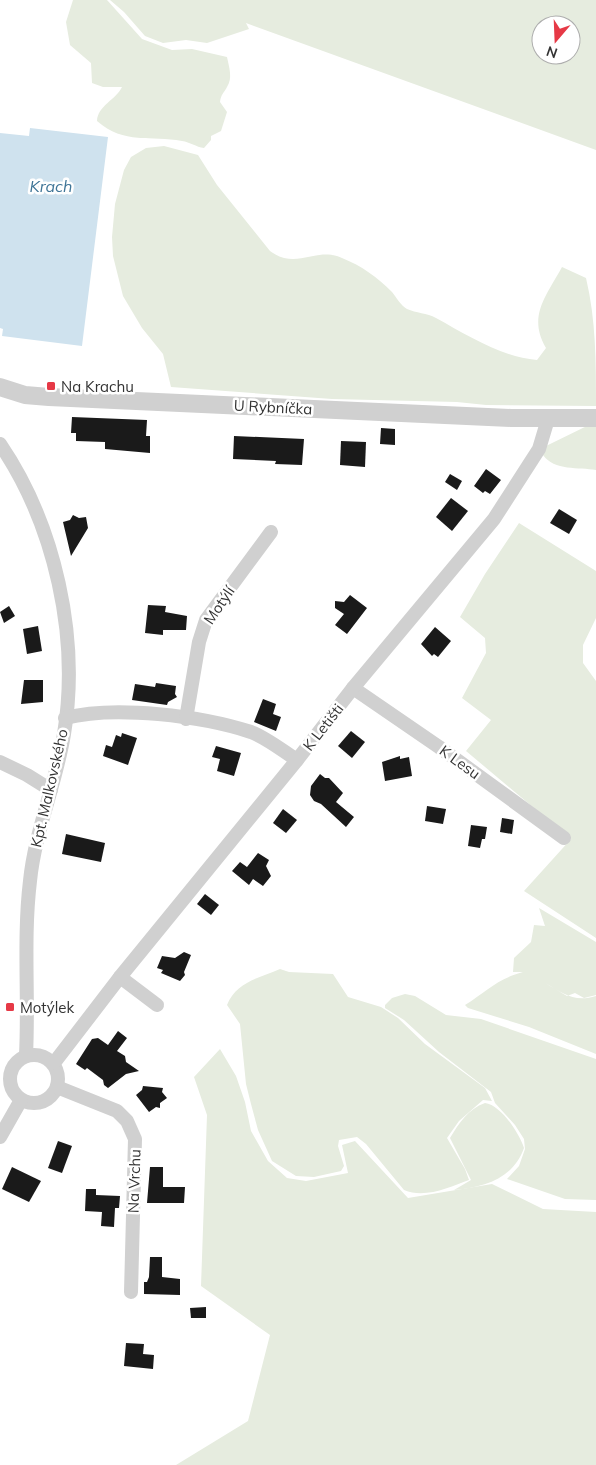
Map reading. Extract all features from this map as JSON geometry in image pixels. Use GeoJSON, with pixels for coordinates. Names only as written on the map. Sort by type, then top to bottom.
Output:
{"type":"FeatureCollection","features":[{"type":"Feature","properties":{"kind":"street","name":"U Rybníčka"},"geometry":{"type":"LineString","coordinates":[[2,389],[25,395],[49,397],[548,419]]}},
{"type":"Feature","properties":{"kind":"street"},"geometry":{"type":"LineString","coordinates":[[548,419],[596,418]]}},
{"type":"Feature","properties":{"kind":"street","name":"K Letišti"},"geometry":{"type":"LineString","coordinates":[[54,1064],[120,977],[297,760],[353,688],[494,518],[539,449],[548,419]]}},
{"type":"Feature","properties":{"kind":"street","name":"Kpt. Malkovského"},"geometry":{"type":"LineString","coordinates":[[0,444],[32,499],[44,528],[57,583],[70,660],[65,718],[50,790],[34,848],[30,882],[26,921],[26,1056]]}},
{"type":"Feature","properties":{"kind":"street","name":"Motýlí"},"geometry":{"type":"LineString","coordinates":[[186,719],[199,642],[206,620],[271,532]]}},
{"type":"Feature","properties":{"kind":"street","name":"K Lesu"},"geometry":{"type":"LineString","coordinates":[[353,688],[439,747],[564,838]]}},
{"type":"Feature","properties":{"kind":"street"},"geometry":{"type":"LineString","coordinates":[[65,718],[85,713],[134,712],[186,719],[252,733],[297,760]]}},
{"type":"Feature","properties":{"kind":"street"},"geometry":{"type":"LineString","coordinates":[[0,762],[27,774],[50,790]]}},
{"type":"Feature","properties":{"kind":"street"},"geometry":{"type":"LineString","coordinates":[[120,977],[158,1004]]}},
{"type":"Feature","properties":{"kind":"street"},"geometry":{"type":"LineString","coordinates":[[41,1055],[54,1064],[59,1075],[58,1087],[49,1099],[35,1103],[22,1100],[12,1090],[5,1077],[14,1064],[26,1056],[41,1055]]}},
{"type":"Feature","properties":{"kind":"street","name":"Na Vrchu"},"geometry":{"type":"LineString","coordinates":[[58,1087],[117,1111],[127,1121],[135,1139],[131,1292]]}},
{"type":"Feature","properties":{"kind":"street"},"geometry":{"type":"LineString","coordinates":[[0,1137],[22,1100]]}},
{"type":"Feature","properties":{"kind":"shaded area"},"geometry":{"type":"Polygon","coordinates":[[[73,0],[107,0],[142,39],[172,50],[192,49],[227,57],[230,80],[220,102],[227,112],[221,131],[211,136],[211,140],[204,148],[188,142],[171,139],[128,136],[107,129],[97,121],[100,111],[116,96],[122,87],[103,87],[92,83],[91,63],[70,45],[66,22],[73,0]]]}},
{"type":"Feature","properties":{"kind":"shaded area"},"geometry":{"type":"Polygon","coordinates":[[[110,0],[596,0],[596,150],[246,23],[249,29],[207,43],[186,40],[163,43],[145,36],[124,12],[110,0]]]}},
{"type":"Feature","properties":{"kind":"shaded area"},"geometry":{"type":"Polygon","coordinates":[[[164,146],[198,155],[217,185],[270,251],[280,257],[289,259],[323,255],[342,258],[363,268],[375,277],[407,309],[433,316],[472,338],[510,355],[537,360],[546,348],[538,326],[539,316],[545,296],[562,267],[586,278],[594,325],[596,406],[486,405],[457,402],[332,399],[171,387],[163,354],[142,328],[123,296],[113,256],[112,237],[115,204],[124,170],[131,157],[146,148],[164,146]]]}},
{"type":"Feature","properties":{"kind":"shaded area"},"geometry":{"type":"Polygon","coordinates":[[[596,423],[596,470],[560,466],[554,464],[543,455],[546,446],[596,423]]]}},
{"type":"Feature","properties":{"kind":"shaded area"},"geometry":{"type":"Polygon","coordinates":[[[519,523],[596,571],[596,618],[583,645],[583,663],[596,681],[596,938],[524,891],[571,839],[466,751],[491,720],[462,698],[486,653],[485,638],[460,617],[485,574],[519,523]]]}},
{"type":"Feature","properties":{"kind":"shaded area"},"geometry":{"type":"Polygon","coordinates":[[[539,908],[596,942],[596,995],[584,998],[596,996],[596,1054],[529,1027],[468,1008],[465,1005],[499,982],[523,972],[513,972],[514,958],[531,942],[534,925],[545,926],[539,908]],[[575,993],[568,996],[575,998],[584,998],[575,993]]]}},
{"type":"Feature","properties":{"kind":"shaded area"},"geometry":{"type":"Polygon","coordinates":[[[280,969],[289,972],[333,974],[348,997],[381,1007],[398,1018],[425,1044],[485,1088],[492,1101],[483,1100],[459,1121],[447,1138],[465,1169],[469,1180],[429,1193],[404,1190],[366,1144],[357,1137],[339,1140],[338,1146],[344,1166],[341,1171],[314,1177],[296,1176],[272,1161],[258,1130],[246,1084],[240,1024],[227,1005],[231,997],[242,986],[256,978],[280,969]]]}},
{"type":"Feature","properties":{"kind":"shaded area"},"geometry":{"type":"Polygon","coordinates":[[[405,994],[415,996],[446,1015],[481,1019],[596,1059],[596,1200],[565,1199],[507,1179],[519,1166],[525,1149],[524,1139],[515,1125],[495,1103],[491,1092],[439,1052],[404,1020],[385,1008],[385,1005],[392,998],[405,994]]]}},
{"type":"Feature","properties":{"kind":"shaded area"},"geometry":{"type":"Polygon","coordinates":[[[220,1049],[236,1076],[245,1102],[251,1131],[268,1161],[287,1178],[306,1181],[348,1173],[342,1145],[355,1141],[408,1198],[492,1184],[543,1209],[596,1212],[596,1465],[176,1465],[248,1421],[270,1335],[201,1286],[207,1115],[194,1077],[220,1049]]]}},
{"type":"Feature","properties":{"kind":"shaded area"},"geometry":{"type":"Polygon","coordinates":[[[485,1103],[503,1114],[514,1128],[524,1148],[513,1167],[496,1180],[476,1187],[454,1190],[471,1180],[450,1138],[469,1113],[485,1103]]]}},
{"type":"Feature","properties":{"kind":"water","name":"Krach"},"geometry":{"type":"Polygon","coordinates":[[[30,128],[108,137],[82,346],[2,336],[3,329],[0,328],[0,133],[29,136],[30,128]]]}},
{"type":"Feature","properties":{"kind":"building"},"geometry":{"type":"Polygon","coordinates":[[[72,417],[147,420],[146,436],[150,436],[150,453],[105,449],[105,442],[76,441],[76,433],[71,433],[72,417]]]}},
{"type":"Feature","properties":{"kind":"building"},"geometry":{"type":"Polygon","coordinates":[[[381,428],[395,429],[395,445],[380,444],[381,428]]]}},
{"type":"Feature","properties":{"kind":"building"},"geometry":{"type":"Polygon","coordinates":[[[234,436],[304,439],[302,465],[275,464],[276,461],[233,459],[234,436]]]}},
{"type":"Feature","properties":{"kind":"building"},"geometry":{"type":"Polygon","coordinates":[[[341,441],[366,442],[365,467],[340,465],[341,441]]]}},
{"type":"Feature","properties":{"kind":"building"},"geometry":{"type":"Polygon","coordinates":[[[486,469],[501,480],[490,494],[485,491],[483,493],[474,486],[486,469]]]}},
{"type":"Feature","properties":{"kind":"building"},"geometry":{"type":"Polygon","coordinates":[[[450,474],[462,481],[457,490],[445,482],[450,474]]]}},
{"type":"Feature","properties":{"kind":"building"},"geometry":{"type":"Polygon","coordinates":[[[451,498],[468,511],[452,531],[436,517],[451,498]]]}},
{"type":"Feature","properties":{"kind":"building"},"geometry":{"type":"Polygon","coordinates":[[[559,509],[577,520],[569,534],[550,523],[559,509]]]}},
{"type":"Feature","properties":{"kind":"building"},"geometry":{"type":"Polygon","coordinates":[[[73,515],[79,518],[86,517],[88,528],[71,556],[63,522],[70,520],[73,515]]]}},
{"type":"Feature","properties":{"kind":"building"},"geometry":{"type":"Polygon","coordinates":[[[350,595],[367,608],[347,634],[335,625],[344,614],[335,608],[335,601],[344,602],[350,595]]]}},
{"type":"Feature","properties":{"kind":"building"},"geometry":{"type":"Polygon","coordinates":[[[148,605],[166,606],[165,612],[187,616],[186,630],[163,630],[163,635],[145,633],[148,605]]]}},
{"type":"Feature","properties":{"kind":"building"},"geometry":{"type":"Polygon","coordinates":[[[9,606],[15,616],[4,623],[0,612],[9,606]]]}},
{"type":"Feature","properties":{"kind":"building"},"geometry":{"type":"Polygon","coordinates":[[[38,626],[42,651],[27,654],[23,629],[38,626]]]}},
{"type":"Feature","properties":{"kind":"building"},"geometry":{"type":"Polygon","coordinates":[[[435,627],[451,641],[438,657],[434,654],[432,656],[421,644],[435,627]]]}},
{"type":"Feature","properties":{"kind":"building"},"geometry":{"type":"Polygon","coordinates":[[[24,680],[43,680],[43,702],[21,704],[24,680]]]}},
{"type":"Feature","properties":{"kind":"building"},"geometry":{"type":"Polygon","coordinates":[[[156,683],[176,686],[175,694],[177,697],[168,702],[167,705],[132,700],[135,684],[155,687],[156,683]]]}},
{"type":"Feature","properties":{"kind":"building"},"geometry":{"type":"Polygon","coordinates":[[[263,699],[276,704],[273,714],[281,717],[276,731],[254,722],[263,699]]]}},
{"type":"Feature","properties":{"kind":"building"},"geometry":{"type":"Polygon","coordinates":[[[351,731],[365,742],[352,758],[338,746],[351,731]]]}},
{"type":"Feature","properties":{"kind":"building"},"geometry":{"type":"Polygon","coordinates":[[[122,733],[137,738],[128,765],[103,756],[106,745],[112,747],[116,735],[121,737],[122,733]]]}},
{"type":"Feature","properties":{"kind":"building"},"geometry":{"type":"Polygon","coordinates":[[[216,746],[241,753],[234,776],[217,771],[220,759],[212,757],[216,746]]]}},
{"type":"Feature","properties":{"kind":"building"},"geometry":{"type":"Polygon","coordinates":[[[400,756],[400,759],[409,757],[412,776],[385,781],[382,762],[400,756]]]}},
{"type":"Feature","properties":{"kind":"building"},"geometry":{"type":"Polygon","coordinates":[[[320,774],[325,778],[329,778],[343,793],[336,802],[354,817],[346,827],[321,804],[314,801],[310,795],[311,786],[320,774]]]}},
{"type":"Feature","properties":{"kind":"building"},"geometry":{"type":"Polygon","coordinates":[[[427,806],[446,809],[443,824],[425,821],[427,806]]]}},
{"type":"Feature","properties":{"kind":"building"},"geometry":{"type":"Polygon","coordinates":[[[283,809],[297,820],[286,833],[273,823],[283,809]]]}},
{"type":"Feature","properties":{"kind":"building"},"geometry":{"type":"Polygon","coordinates":[[[502,818],[514,820],[512,834],[500,832],[502,818]]]}},
{"type":"Feature","properties":{"kind":"building"},"geometry":{"type":"Polygon","coordinates":[[[471,825],[487,827],[485,839],[482,839],[480,848],[468,846],[471,825]]]}},
{"type":"Feature","properties":{"kind":"building"},"geometry":{"type":"Polygon","coordinates":[[[66,834],[105,843],[101,862],[62,854],[66,834]]]}},
{"type":"Feature","properties":{"kind":"building"},"geometry":{"type":"Polygon","coordinates":[[[258,853],[269,860],[266,866],[271,876],[263,886],[253,879],[249,885],[232,871],[240,862],[247,867],[258,853]]]}},
{"type":"Feature","properties":{"kind":"building"},"geometry":{"type":"Polygon","coordinates":[[[205,894],[219,905],[211,915],[197,904],[205,894]]]}},
{"type":"Feature","properties":{"kind":"building"},"geometry":{"type":"Polygon","coordinates":[[[184,952],[191,955],[184,972],[185,975],[180,981],[161,973],[163,970],[157,968],[162,956],[175,958],[184,952]]]}},
{"type":"Feature","properties":{"kind":"building"},"geometry":{"type":"Polygon","coordinates":[[[118,1031],[127,1038],[117,1051],[125,1056],[126,1062],[139,1071],[126,1074],[108,1088],[104,1085],[103,1080],[87,1068],[85,1070],[76,1064],[92,1039],[98,1038],[108,1045],[118,1031]]]}},
{"type":"Feature","properties":{"kind":"building"},"geometry":{"type":"Polygon","coordinates":[[[143,1086],[163,1088],[162,1092],[167,1098],[160,1103],[160,1108],[156,1107],[149,1112],[136,1095],[142,1090],[143,1086]]]}},
{"type":"Feature","properties":{"kind":"building"},"geometry":{"type":"Polygon","coordinates":[[[58,1141],[72,1146],[62,1173],[48,1168],[58,1141]]]}},
{"type":"Feature","properties":{"kind":"building"},"geometry":{"type":"Polygon","coordinates":[[[12,1167],[41,1181],[29,1202],[2,1189],[12,1167]]]}},
{"type":"Feature","properties":{"kind":"building"},"geometry":{"type":"Polygon","coordinates":[[[150,1167],[163,1167],[163,1187],[185,1187],[184,1203],[147,1203],[150,1167]]]}},
{"type":"Feature","properties":{"kind":"building"},"geometry":{"type":"Polygon","coordinates":[[[86,1189],[96,1189],[96,1195],[120,1196],[119,1208],[115,1208],[114,1227],[101,1226],[102,1212],[85,1211],[86,1189]]]}},
{"type":"Feature","properties":{"kind":"building"},"geometry":{"type":"Polygon","coordinates":[[[150,1257],[162,1257],[162,1277],[180,1279],[180,1295],[144,1294],[144,1282],[147,1282],[149,1277],[150,1257]]]}},
{"type":"Feature","properties":{"kind":"building"},"geometry":{"type":"Polygon","coordinates":[[[206,1307],[206,1318],[191,1318],[190,1308],[206,1307]]]}},
{"type":"Feature","properties":{"kind":"building"},"geometry":{"type":"Polygon","coordinates":[[[126,1343],[144,1344],[143,1354],[154,1355],[153,1369],[124,1366],[126,1343]]]}},
{"type":"Feature","properties":{"kind":"place","name":"Na Krachu"},"geometry":{"type":"Point","coordinates":[51,386]}},
{"type":"Feature","properties":{"kind":"place","name":"Motýlek"},"geometry":{"type":"Point","coordinates":[10,1007]}}]}
